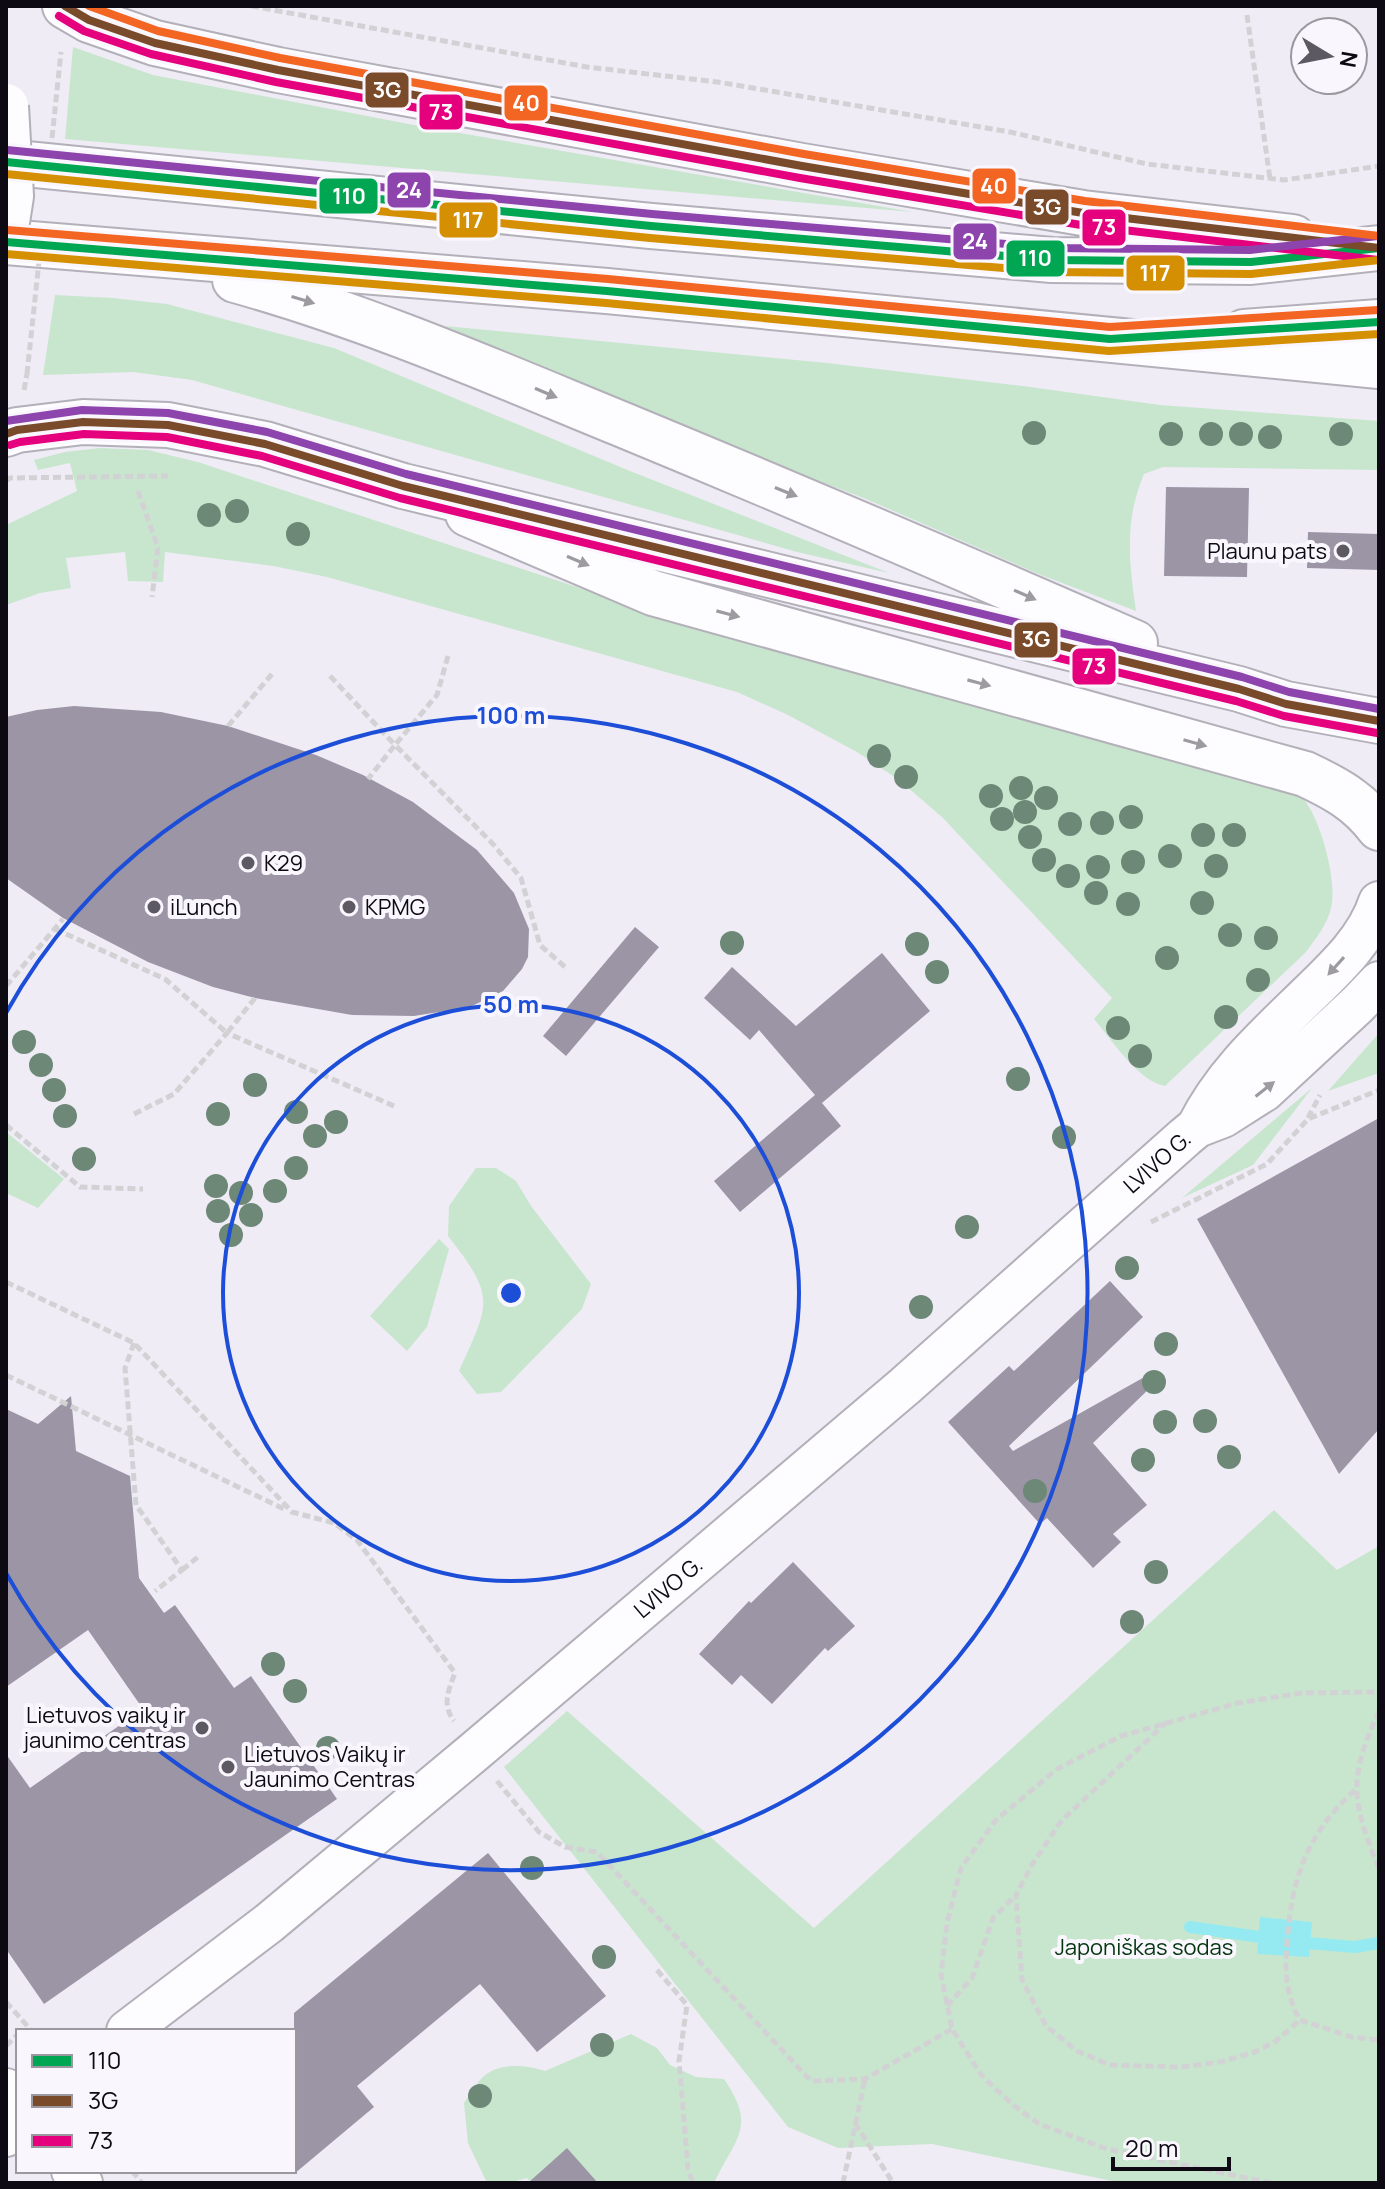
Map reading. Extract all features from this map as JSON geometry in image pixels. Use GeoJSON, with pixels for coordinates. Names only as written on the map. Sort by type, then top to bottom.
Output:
{"type":"FeatureCollection","features":[{"type":"Feature","properties":{"kind":"main road"},"geometry":{"type":"LineString","coordinates":[[65,6],[89,20],[155,43],[278,70],[787,163],[1083,213],[1379,248]]}},
{"type":"Feature","properties":{"kind":"main road"},"geometry":{"type":"LineString","coordinates":[[6,106],[11,196],[6,228]]}},
{"type":"Feature","properties":{"kind":"main road"},"geometry":{"type":"LineString","coordinates":[[6,162],[651,226],[1052,260],[1251,262],[1379,248]]}},
{"type":"Feature","properties":{"kind":"main road"},"geometry":{"type":"LineString","coordinates":[[6,242],[607,291],[1379,366]]}},
{"type":"Feature","properties":{"kind":"main road"},"geometry":{"type":"LineString","coordinates":[[63,247],[232,280],[364,320],[905,541],[1239,689]]}},
{"type":"Feature","properties":{"kind":"main road"},"geometry":{"type":"LineString","coordinates":[[1110,339],[1379,322]]}},
{"type":"Feature","properties":{"kind":"main road"},"geometry":{"type":"LineString","coordinates":[[6,434],[83,422],[168,425],[265,444],[403,486],[1239,689],[1286,704],[1379,721]]}},
{"type":"Feature","properties":{"kind":"main road"},"geometry":{"type":"LineString","coordinates":[[403,486],[653,593],[1305,774],[1347,795],[1367,811],[1379,828]]}},
{"type":"Feature","properties":{"kind":"street","name":"LVIVO G."},"geometry":{"type":"LineString","coordinates":[[1197,1127],[1212,1098],[1245,1057],[1334,970],[1374,917],[1379,902]]}},
{"type":"Feature","properties":{"kind":"street","name":"LVIVO G."},"geometry":{"type":"LineString","coordinates":[[130,2029],[269,1923],[474,1752],[905,1386],[1197,1127],[1223,1117],[1264,1091],[1379,982]]}},
{"type":"Feature","properties":{"kind":"path"},"geometry":{"type":"LineString","coordinates":[[251,6],[587,67],[718,82],[994,129],[1147,164],[1284,180],[1379,166]]}},
{"type":"Feature","properties":{"kind":"path"},"geometry":{"type":"LineString","coordinates":[[1247,15],[1270,179]]}},
{"type":"Feature","properties":{"kind":"path"},"geometry":{"type":"LineString","coordinates":[[6,481],[10,478],[168,476]]}},
{"type":"Feature","properties":{"kind":"path"},"geometry":{"type":"LineString","coordinates":[[138,491],[158,548],[152,597]]}},
{"type":"Feature","properties":{"kind":"path"},"geometry":{"type":"LineString","coordinates":[[368,779],[437,695],[448,656]]}},
{"type":"Feature","properties":{"kind":"path"},"geometry":{"type":"LineString","coordinates":[[228,726],[272,674]]}},
{"type":"Feature","properties":{"kind":"path"},"geometry":{"type":"LineString","coordinates":[[330,676],[493,844],[521,878],[540,945],[565,967]]}},
{"type":"Feature","properties":{"kind":"path"},"geometry":{"type":"LineString","coordinates":[[6,986],[63,919]]}},
{"type":"Feature","properties":{"kind":"path"},"geometry":{"type":"LineString","coordinates":[[55,929],[165,979],[227,1033],[394,1106]]}},
{"type":"Feature","properties":{"kind":"path"},"geometry":{"type":"LineString","coordinates":[[134,1114],[174,1094],[255,998]]}},
{"type":"Feature","properties":{"kind":"path"},"geometry":{"type":"LineString","coordinates":[[1142,1227],[1267,1164],[1308,1119],[1379,1090]]}},
{"type":"Feature","properties":{"kind":"path"},"geometry":{"type":"LineString","coordinates":[[6,1125],[80,1187],[143,1189]]}},
{"type":"Feature","properties":{"kind":"path"},"geometry":{"type":"LineString","coordinates":[[6,1282],[134,1343],[292,1512]]}},
{"type":"Feature","properties":{"kind":"path"},"geometry":{"type":"LineString","coordinates":[[134,1343],[125,1368],[136,1505],[182,1570]]}},
{"type":"Feature","properties":{"kind":"path"},"geometry":{"type":"LineString","coordinates":[[6,1375],[292,1512],[334,1523],[357,1540],[455,1673],[447,1692],[447,1711],[474,1752],[539,1832],[565,1847],[597,1852],[811,2081],[865,2079],[952,2029]]}},
{"type":"Feature","properties":{"kind":"path"},"geometry":{"type":"LineString","coordinates":[[155,1591],[198,1557]]}},
{"type":"Feature","properties":{"kind":"path"},"geometry":{"type":"LineString","coordinates":[[1271,2183],[1107,2149],[1039,2124],[1013,2105],[982,2076],[952,2029],[941,1974],[947,1923],[961,1868],[996,1820],[1057,1769],[1121,1736],[1238,1703],[1301,1693],[1379,1692]]}},
{"type":"Feature","properties":{"kind":"path"},"geometry":{"type":"LineString","coordinates":[[1379,1711],[1362,1749],[1355,1790],[1362,1827],[1379,1869]]}},
{"type":"Feature","properties":{"kind":"path"},"geometry":{"type":"LineString","coordinates":[[946,2007],[972,1978],[993,1918],[1016,1895],[1062,1820],[1168,1721]]}},
{"type":"Feature","properties":{"kind":"path"},"geometry":{"type":"LineString","coordinates":[[1355,1790],[1334,1809],[1317,1833],[1298,1871],[1289,1917],[1286,1984],[1291,2005],[1300,2020],[1351,2037],[1379,2040]]}},
{"type":"Feature","properties":{"kind":"path"},"geometry":{"type":"LineString","coordinates":[[1016,1895],[1022,1980],[1046,2026],[1077,2051],[1110,2065],[1182,2067],[1220,2062],[1255,2052],[1276,2041],[1300,2020]]}},
{"type":"Feature","properties":{"kind":"path"},"geometry":{"type":"LineString","coordinates":[[657,1970],[687,2005],[679,2061],[688,2169],[693,2183]]}},
{"type":"Feature","properties":{"kind":"path"},"geometry":{"type":"LineString","coordinates":[[6,2002],[31,2029]]}},
{"type":"Feature","properties":{"kind":"path"},"geometry":{"type":"LineString","coordinates":[[24,2029],[28,2025]]}},
{"type":"Feature","properties":{"kind":"path"},"geometry":{"type":"LineString","coordinates":[[843,2183],[865,2079]]}},
{"type":"Feature","properties":{"kind":"path"},"geometry":{"type":"LineString","coordinates":[[855,2123],[893,2183]]}},
{"type":"Feature","properties":{"kind":"green space"},"geometry":{"type":"Polygon","coordinates":[[[73,47],[153,75],[414,125],[913,212],[65,139],[73,47]]]}},
{"type":"Feature","properties":{"kind":"green space"},"geometry":{"type":"Polygon","coordinates":[[[55,295],[167,304],[334,348],[630,471],[889,573],[797,552],[192,380],[133,372],[43,375],[55,295]]]}},
{"type":"Feature","properties":{"kind":"green space"},"geometry":{"type":"Polygon","coordinates":[[[445,326],[827,363],[1160,405],[1379,421],[1379,470],[1163,467],[1144,474],[1133,508],[1130,542],[1136,611],[1041,575],[866,499],[675,426],[445,326]]]}},
{"type":"Feature","properties":{"kind":"green space"},"geometry":{"type":"Polygon","coordinates":[[[100,448],[148,450],[198,462],[583,589],[707,626],[1284,786],[1307,804],[1326,849],[1332,882],[1329,914],[1306,952],[1165,1086],[1155,1083],[1126,1058],[1094,1019],[1112,998],[943,818],[899,780],[857,752],[737,692],[327,577],[273,566],[165,552],[163,582],[128,581],[125,552],[66,558],[71,588],[40,593],[6,605],[6,525],[77,491],[70,463],[38,470],[34,460],[100,448]]]}},
{"type":"Feature","properties":{"kind":"green space"},"geometry":{"type":"Polygon","coordinates":[[[1379,1033],[1379,1073],[1328,1091],[1379,1033]]]}},
{"type":"Feature","properties":{"kind":"green space"},"geometry":{"type":"Polygon","coordinates":[[[1312,1088],[1253,1165],[1182,1198],[1312,1088]]]}},
{"type":"Feature","properties":{"kind":"green space"},"geometry":{"type":"Polygon","coordinates":[[[6,1132],[64,1179],[38,1208],[6,1193],[6,1132]]]}},
{"type":"Feature","properties":{"kind":"green space"},"geometry":{"type":"Polygon","coordinates":[[[476,1168],[496,1168],[516,1181],[531,1206],[591,1284],[582,1309],[501,1392],[477,1394],[459,1371],[482,1314],[481,1288],[448,1236],[449,1206],[476,1168]]]}},
{"type":"Feature","properties":{"kind":"green space"},"geometry":{"type":"Polygon","coordinates":[[[439,1239],[449,1249],[427,1327],[407,1351],[370,1316],[439,1239]]]}},
{"type":"Feature","properties":{"kind":"green space","name":"Japoniškas sodas"},"geometry":{"type":"Polygon","coordinates":[[[1274,1510],[1337,1570],[1379,1546],[1379,2183],[1122,2183],[932,2144],[838,2148],[788,2127],[504,1767],[567,1711],[814,1928],[1274,1510]]]}},
{"type":"Feature","properties":{"kind":"green space"},"geometry":{"type":"Polygon","coordinates":[[[631,2034],[657,2048],[670,2065],[696,2077],[724,2079],[734,2095],[741,2121],[740,2132],[714,2183],[532,2183],[527,2178],[508,2183],[487,2183],[468,2143],[464,2103],[483,2077],[505,2067],[522,2066],[545,2071],[631,2034]]]}},
{"type":"Feature","properties":{"kind":"water"},"geometry":{"type":"Polygon","coordinates":[[[1260,1917],[1312,1922],[1309,1957],[1257,1954],[1260,1917]]]}},
{"type":"Feature","properties":{"kind":"building"},"geometry":{"type":"Polygon","coordinates":[[[1166,487],[1249,488],[1247,577],[1164,576],[1166,487]]]}},
{"type":"Feature","properties":{"kind":"building","name":"Plaunu pats"},"geometry":{"type":"Polygon","coordinates":[[[1308,532],[1379,534],[1379,570],[1307,568],[1308,532]]]}},
{"type":"Feature","properties":{"kind":"building","name":"K29"},"geometry":{"type":"Polygon","coordinates":[[[74,706],[161,712],[228,726],[316,755],[363,775],[413,802],[477,850],[514,893],[529,929],[528,957],[522,969],[503,991],[470,1007],[414,1016],[352,1015],[255,998],[213,987],[148,962],[63,918],[6,878],[6,717],[74,706]]]}},
{"type":"Feature","properties":{"kind":"building"},"geometry":{"type":"Polygon","coordinates":[[[635,927],[659,947],[566,1056],[543,1036],[635,927]]]}},
{"type":"Feature","properties":{"kind":"building"},"geometry":{"type":"Polygon","coordinates":[[[882,953],[930,1011],[822,1103],[841,1126],[740,1212],[714,1181],[815,1095],[759,1030],[750,1040],[704,998],[732,967],[796,1026],[882,953]]]}},
{"type":"Feature","properties":{"kind":"building"},"geometry":{"type":"Polygon","coordinates":[[[1379,1118],[1379,1429],[1339,1474],[1197,1219],[1379,1118]]]}},
{"type":"Feature","properties":{"kind":"building"},"geometry":{"type":"Polygon","coordinates":[[[1110,1281],[1143,1317],[1009,1446],[1013,1451],[1148,1375],[1154,1384],[1093,1443],[1147,1505],[1113,1534],[1121,1542],[1093,1568],[1047,1518],[1040,1524],[948,1422],[1009,1366],[1014,1371],[1110,1281]]]}},
{"type":"Feature","properties":{"kind":"building","name":"Lietuvos vaikų ir jaunimo centras"},"geometry":{"type":"Polygon","coordinates":[[[71,1396],[76,1451],[130,1476],[139,1578],[164,1613],[175,1605],[234,1688],[251,1676],[337,1799],[44,2004],[6,1949],[6,1754],[30,1788],[143,1709],[88,1630],[6,1687],[6,1409],[38,1424],[71,1396]]]}},
{"type":"Feature","properties":{"kind":"building"},"geometry":{"type":"Polygon","coordinates":[[[793,1562],[855,1626],[828,1651],[825,1648],[772,1704],[741,1675],[732,1685],[699,1654],[749,1601],[751,1603],[793,1562]]]}},
{"type":"Feature","properties":{"kind":"building"},"geometry":{"type":"Polygon","coordinates":[[[488,1853],[606,1996],[537,2052],[480,1984],[357,2086],[374,2107],[296,2172],[294,2013],[488,1853]]]}},
{"type":"Feature","properties":{"kind":"building"},"geometry":{"type":"Polygon","coordinates":[[[567,2148],[598,2183],[528,2183],[567,2148]]]}},
{"type":"Feature","properties":{"kind":"waterway"},"geometry":{"type":"LineString","coordinates":[[1190,1927],[1274,1939]]}},
{"type":"Feature","properties":{"kind":"waterway"},"geometry":{"type":"LineString","coordinates":[[1296,1942],[1355,1947],[1379,1943]]}},
{"type":"Feature","properties":{"kind":"transit line","name":"3G"},"geometry":{"type":"LineString","coordinates":[[65,6],[89,20],[155,43],[278,70],[802,166],[1083,213],[1379,248]]}},
{"type":"Feature","properties":{"kind":"transit line","name":"40"},"geometry":{"type":"LineString","coordinates":[[89,6],[158,31],[280,58],[804,154],[1085,201],[1379,236]]}},
{"type":"Feature","properties":{"kind":"transit line","name":"73"},"geometry":{"type":"LineString","coordinates":[[59,16],[84,31],[151,54],[276,82],[800,178],[1081,225],[1378,260]]}},
{"type":"Feature","properties":{"kind":"transit line","name":"24"},"geometry":{"type":"LineString","coordinates":[[7,150],[652,214],[1053,248],[1250,250],[1378,236]]}},
{"type":"Feature","properties":{"kind":"transit line","name":"110"},"geometry":{"type":"LineString","coordinates":[[6,162],[651,226],[1052,260],[1251,262],[1379,248]]}},
{"type":"Feature","properties":{"kind":"transit line","name":"117"},"geometry":{"type":"LineString","coordinates":[[6,174],[650,238],[1051,272],[1251,274],[1379,260]]}},
{"type":"Feature","properties":{"kind":"transit line","name":"40"},"geometry":{"type":"LineString","coordinates":[[7,230],[608,279],[1110,327],[1378,310]]}},
{"type":"Feature","properties":{"kind":"transit line","name":"110"},"geometry":{"type":"LineString","coordinates":[[6,242],[607,291],[1110,339],[1379,322]]}},
{"type":"Feature","properties":{"kind":"transit line","name":"117"},"geometry":{"type":"LineString","coordinates":[[6,254],[606,303],[1109,351],[1379,334]]}},
{"type":"Feature","properties":{"kind":"transit line","name":"24"},"geometry":{"type":"LineString","coordinates":[[6,421],[82,410],[168,413],[267,432],[406,474],[1242,677],[1289,692],[1379,709]]}},
{"type":"Feature","properties":{"kind":"transit line","name":"3G"},"geometry":{"type":"LineString","coordinates":[[6,434],[83,422],[168,425],[265,444],[403,486],[1239,689],[1286,704],[1379,721]]}},
{"type":"Feature","properties":{"kind":"transit line","name":"73"},"geometry":{"type":"LineString","coordinates":[[10,445],[84,434],[167,437],[262,456],[400,498],[1236,701],[1284,716],[1377,733]]}},
{"type":"Feature","properties":{"kind":"place","name":"Plaunu pats"},"geometry":{"type":"Point","coordinates":[1343,551]}},
{"type":"Feature","properties":{"kind":"place","name":"K29"},"geometry":{"type":"Point","coordinates":[248,863]}},
{"type":"Feature","properties":{"kind":"place","name":"iLunch"},"geometry":{"type":"Point","coordinates":[154,907]}},
{"type":"Feature","properties":{"kind":"place","name":"KPMG"},"geometry":{"type":"Point","coordinates":[349,907]}},
{"type":"Feature","properties":{"kind":"place","name":"Lietuvos vaikų ir jaunimo centras"},"geometry":{"type":"Point","coordinates":[202,1728]}},
{"type":"Feature","properties":{"kind":"place","name":"Lietuvos Vaikų ir Jaunimo Centras"},"geometry":{"type":"Point","coordinates":[228,1767]}}]}
